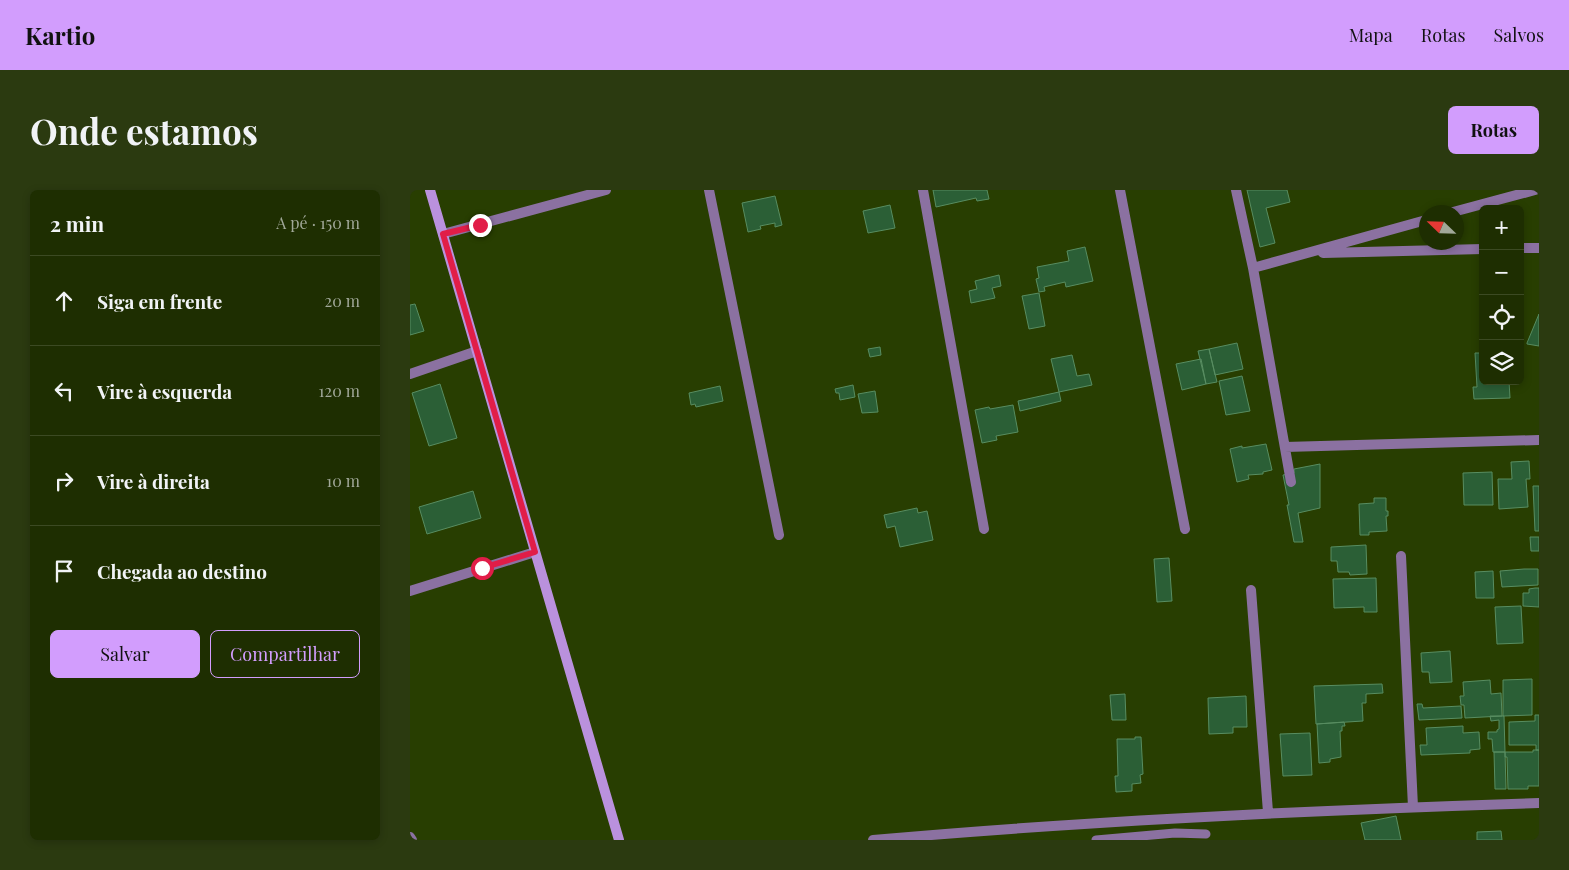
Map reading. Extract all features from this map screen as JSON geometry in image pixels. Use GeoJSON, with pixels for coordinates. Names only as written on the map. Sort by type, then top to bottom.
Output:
{"type":"FeatureCollection","features":[{"type":"Feature","properties":{"kind":"main road"},"geometry":{"type":"LineString","coordinates":[[430,190],[619,840]]}},
{"type":"Feature","properties":{"kind":"street"},"geometry":{"type":"LineString","coordinates":[[443,234],[606,190]]}},
{"type":"Feature","properties":{"kind":"street"},"geometry":{"type":"LineString","coordinates":[[709,190],[779,535]]}},
{"type":"Feature","properties":{"kind":"street"},"geometry":{"type":"LineString","coordinates":[[923,190],[984,529]]}},
{"type":"Feature","properties":{"kind":"street"},"geometry":{"type":"LineString","coordinates":[[1120,190],[1185,529]]}},
{"type":"Feature","properties":{"kind":"street"},"geometry":{"type":"LineString","coordinates":[[1236,190],[1253,268],[1291,482]]}},
{"type":"Feature","properties":{"kind":"street"},"geometry":{"type":"LineString","coordinates":[[1464,209],[1535,190]]}},
{"type":"Feature","properties":{"kind":"street"},"geometry":{"type":"LineString","coordinates":[[1253,268],[1419,222]]}},
{"type":"Feature","properties":{"kind":"street"},"geometry":{"type":"LineString","coordinates":[[1524,248],[1539,248]]}},
{"type":"Feature","properties":{"kind":"street"},"geometry":{"type":"LineString","coordinates":[[1307,253],[1479,249]]}},
{"type":"Feature","properties":{"kind":"street"},"geometry":{"type":"LineString","coordinates":[[410,374],[477,351]]}},
{"type":"Feature","properties":{"kind":"street"},"geometry":{"type":"LineString","coordinates":[[1285,447],[1539,440]]}},
{"type":"Feature","properties":{"kind":"street"},"geometry":{"type":"LineString","coordinates":[[410,590],[535,552]]}},
{"type":"Feature","properties":{"kind":"street"},"geometry":{"type":"LineString","coordinates":[[1401,556],[1413,807]]}},
{"type":"Feature","properties":{"kind":"street"},"geometry":{"type":"LineString","coordinates":[[1251,590],[1268,812]]}},
{"type":"Feature","properties":{"kind":"street"},"geometry":{"type":"LineString","coordinates":[[873,840],[974,831],[1268,812],[1539,803]]}},
{"type":"Feature","properties":{"kind":"lane"},"geometry":{"type":"LineString","coordinates":[[1096,840],[1175,833],[1206,834]]}},
{"type":"Feature","properties":{"kind":"building"},"geometry":{"type":"Polygon","coordinates":[[[933,190],[987,190],[989,199],[977,201],[976,198],[936,207],[933,190]]]}},
{"type":"Feature","properties":{"kind":"building"},"geometry":{"type":"Polygon","coordinates":[[[1247,190],[1287,190],[1290,202],[1266,208],[1275,243],[1260,247],[1247,190]]]}},
{"type":"Feature","properties":{"kind":"building"},"geometry":{"type":"Polygon","coordinates":[[[775,196],[782,225],[775,227],[775,223],[760,226],[761,229],[748,232],[742,203],[775,196]]]}},
{"type":"Feature","properties":{"kind":"building"},"geometry":{"type":"Polygon","coordinates":[[[890,205],[895,228],[868,233],[863,211],[890,205]]]}},
{"type":"Feature","properties":{"kind":"building"},"geometry":{"type":"Polygon","coordinates":[[[1085,247],[1093,281],[1066,287],[1065,282],[1044,287],[1045,291],[1039,292],[1036,279],[1039,278],[1037,267],[1069,261],[1067,251],[1085,247]]]}},
{"type":"Feature","properties":{"kind":"building"},"geometry":{"type":"Polygon","coordinates":[[[999,275],[1001,286],[992,288],[995,298],[971,303],[969,291],[977,289],[975,281],[999,275]]]}},
{"type":"Feature","properties":{"kind":"building"},"geometry":{"type":"Polygon","coordinates":[[[1039,293],[1045,326],[1029,329],[1022,296],[1039,293]]]}},
{"type":"Feature","properties":{"kind":"building"},"geometry":{"type":"Polygon","coordinates":[[[415,304],[424,331],[410,335],[410,305],[415,304]]]}},
{"type":"Feature","properties":{"kind":"building"},"geometry":{"type":"Polygon","coordinates":[[[1539,314],[1539,346],[1527,344],[1527,343],[1539,314]]]}},
{"type":"Feature","properties":{"kind":"building"},"geometry":{"type":"Polygon","coordinates":[[[1237,343],[1243,369],[1215,375],[1209,349],[1237,343]]]}},
{"type":"Feature","properties":{"kind":"building"},"geometry":{"type":"Polygon","coordinates":[[[880,347],[881,355],[870,357],[868,349],[880,347]]]}},
{"type":"Feature","properties":{"kind":"building"},"geometry":{"type":"Polygon","coordinates":[[[1209,349],[1217,382],[1206,384],[1198,351],[1209,349]]]}},
{"type":"Feature","properties":{"kind":"building"},"geometry":{"type":"Polygon","coordinates":[[[1475,353],[1479,353],[1479,385],[1509,385],[1510,398],[1474,399],[1473,387],[1477,387],[1475,353]]]}},
{"type":"Feature","properties":{"kind":"building"},"geometry":{"type":"Polygon","coordinates":[[[1072,355],[1077,376],[1089,374],[1092,385],[1059,392],[1051,359],[1072,355]]]}},
{"type":"Feature","properties":{"kind":"building"},"geometry":{"type":"Polygon","coordinates":[[[1201,359],[1206,384],[1182,390],[1176,364],[1201,359]]]}},
{"type":"Feature","properties":{"kind":"building"},"geometry":{"type":"Polygon","coordinates":[[[1242,376],[1250,411],[1226,415],[1219,381],[1242,376]]]}},
{"type":"Feature","properties":{"kind":"building"},"geometry":{"type":"Polygon","coordinates":[[[440,384],[457,438],[429,446],[412,393],[440,384]]]}},
{"type":"Feature","properties":{"kind":"building"},"geometry":{"type":"Polygon","coordinates":[[[853,385],[855,397],[840,400],[839,393],[836,393],[835,389],[853,385]]]}},
{"type":"Feature","properties":{"kind":"building"},"geometry":{"type":"Polygon","coordinates":[[[720,386],[723,401],[696,407],[695,404],[691,405],[689,393],[720,386]]]}},
{"type":"Feature","properties":{"kind":"building"},"geometry":{"type":"Polygon","coordinates":[[[875,391],[878,412],[862,413],[858,394],[875,391]]]}},
{"type":"Feature","properties":{"kind":"building"},"geometry":{"type":"Polygon","coordinates":[[[1059,392],[1061,401],[1020,411],[1018,401],[1059,392]]]}},
{"type":"Feature","properties":{"kind":"building"},"geometry":{"type":"Polygon","coordinates":[[[1013,405],[1018,432],[996,436],[997,440],[982,443],[975,410],[1013,405]]]}},
{"type":"Feature","properties":{"kind":"building"},"geometry":{"type":"Polygon","coordinates":[[[1266,444],[1272,470],[1263,472],[1263,474],[1248,475],[1249,479],[1237,482],[1230,449],[1266,444]]]}},
{"type":"Feature","properties":{"kind":"building"},"geometry":{"type":"Polygon","coordinates":[[[1529,461],[1530,479],[1526,479],[1528,507],[1499,509],[1498,479],[1512,479],[1511,462],[1529,461]]]}},
{"type":"Feature","properties":{"kind":"building"},"geometry":{"type":"Polygon","coordinates":[[[1320,464],[1320,508],[1298,513],[1303,542],[1294,542],[1283,475],[1294,473],[1294,469],[1320,464]]]}},
{"type":"Feature","properties":{"kind":"building"},"geometry":{"type":"Polygon","coordinates":[[[1492,472],[1493,505],[1464,505],[1463,473],[1492,472]]]}},
{"type":"Feature","properties":{"kind":"building"},"geometry":{"type":"Polygon","coordinates":[[[1533,486],[1539,486],[1539,531],[1535,531],[1533,486]]]}},
{"type":"Feature","properties":{"kind":"building"},"geometry":{"type":"Polygon","coordinates":[[[473,491],[481,518],[427,534],[419,507],[473,491]]]}},
{"type":"Feature","properties":{"kind":"building"},"geometry":{"type":"Polygon","coordinates":[[[1374,498],[1386,498],[1386,511],[1388,511],[1388,516],[1386,516],[1387,531],[1369,532],[1369,535],[1360,535],[1359,504],[1374,503],[1374,498]]]}},
{"type":"Feature","properties":{"kind":"building"},"geometry":{"type":"Polygon","coordinates":[[[917,508],[918,513],[927,511],[933,540],[900,547],[895,526],[887,528],[884,515],[917,508]]]}},
{"type":"Feature","properties":{"kind":"building"},"geometry":{"type":"Polygon","coordinates":[[[1530,537],[1539,537],[1539,551],[1531,551],[1530,537]]]}},
{"type":"Feature","properties":{"kind":"building"},"geometry":{"type":"Polygon","coordinates":[[[1366,545],[1367,574],[1350,575],[1349,572],[1338,572],[1337,561],[1331,561],[1331,547],[1366,545]]]}},
{"type":"Feature","properties":{"kind":"building"},"geometry":{"type":"Polygon","coordinates":[[[1169,558],[1172,601],[1157,602],[1154,559],[1169,558]]]}},
{"type":"Feature","properties":{"kind":"building"},"geometry":{"type":"Polygon","coordinates":[[[1538,569],[1538,585],[1502,587],[1500,571],[1538,569]]]}},
{"type":"Feature","properties":{"kind":"building"},"geometry":{"type":"Polygon","coordinates":[[[1493,571],[1494,598],[1476,598],[1475,572],[1493,571]]]}},
{"type":"Feature","properties":{"kind":"building"},"geometry":{"type":"Polygon","coordinates":[[[1376,578],[1377,612],[1364,612],[1364,607],[1334,608],[1333,579],[1376,578]]]}},
{"type":"Feature","properties":{"kind":"building"},"geometry":{"type":"Polygon","coordinates":[[[1539,588],[1539,607],[1523,606],[1523,593],[1529,593],[1529,589],[1539,588]]]}},
{"type":"Feature","properties":{"kind":"building"},"geometry":{"type":"Polygon","coordinates":[[[1521,606],[1523,643],[1497,644],[1495,607],[1521,606]]]}},
{"type":"Feature","properties":{"kind":"building"},"geometry":{"type":"Polygon","coordinates":[[[1450,651],[1452,682],[1430,683],[1429,672],[1422,672],[1421,653],[1450,651]]]}},
{"type":"Feature","properties":{"kind":"building"},"geometry":{"type":"Polygon","coordinates":[[[1532,679],[1532,715],[1503,716],[1503,680],[1532,679]]]}},
{"type":"Feature","properties":{"kind":"building"},"geometry":{"type":"Polygon","coordinates":[[[1490,680],[1491,694],[1501,693],[1502,716],[1465,718],[1464,705],[1461,705],[1460,696],[1464,696],[1463,682],[1490,680]]]}},
{"type":"Feature","properties":{"kind":"building"},"geometry":{"type":"Polygon","coordinates":[[[1382,684],[1383,693],[1366,694],[1366,703],[1362,703],[1363,721],[1316,724],[1314,686],[1382,684]]]}},
{"type":"Feature","properties":{"kind":"building"},"geometry":{"type":"Polygon","coordinates":[[[1125,694],[1126,720],[1112,720],[1110,695],[1125,694]]]}},
{"type":"Feature","properties":{"kind":"building"},"geometry":{"type":"Polygon","coordinates":[[[1246,696],[1247,727],[1233,727],[1233,733],[1209,734],[1208,698],[1246,696]]]}},
{"type":"Feature","properties":{"kind":"building"},"geometry":{"type":"Polygon","coordinates":[[[1417,704],[1422,704],[1423,708],[1461,706],[1462,718],[1419,720],[1417,704]]]}},
{"type":"Feature","properties":{"kind":"building"},"geometry":{"type":"Polygon","coordinates":[[[1535,715],[1539,715],[1539,750],[1536,750],[1536,745],[1509,745],[1509,722],[1535,721],[1535,715]]]}},
{"type":"Feature","properties":{"kind":"building"},"geometry":{"type":"Polygon","coordinates":[[[1490,716],[1504,716],[1505,752],[1493,752],[1492,739],[1488,739],[1488,732],[1497,732],[1499,720],[1491,721],[1490,716]]]}},
{"type":"Feature","properties":{"kind":"building"},"geometry":{"type":"Polygon","coordinates":[[[1344,722],[1345,726],[1342,726],[1342,731],[1340,731],[1341,757],[1330,759],[1330,762],[1319,763],[1317,724],[1344,722]]]}},
{"type":"Feature","properties":{"kind":"building"},"geometry":{"type":"Polygon","coordinates":[[[1463,726],[1463,733],[1479,732],[1480,749],[1470,750],[1470,753],[1421,755],[1420,745],[1427,745],[1426,728],[1463,726]]]}},
{"type":"Feature","properties":{"kind":"building"},"geometry":{"type":"Polygon","coordinates":[[[1310,733],[1312,775],[1283,776],[1280,734],[1310,733]]]}},
{"type":"Feature","properties":{"kind":"building"},"geometry":{"type":"Polygon","coordinates":[[[1135,737],[1141,737],[1143,774],[1140,775],[1141,783],[1132,784],[1132,791],[1116,792],[1115,776],[1118,776],[1117,739],[1135,739],[1135,737]]]}},
{"type":"Feature","properties":{"kind":"building"},"geometry":{"type":"Polygon","coordinates":[[[1533,750],[1539,750],[1539,786],[1528,786],[1528,789],[1508,789],[1507,757],[1505,757],[1505,752],[1533,752],[1533,750]]]}},
{"type":"Feature","properties":{"kind":"building"},"geometry":{"type":"Polygon","coordinates":[[[1494,752],[1505,752],[1506,789],[1495,789],[1494,752]]]}},
{"type":"Feature","properties":{"kind":"building"},"geometry":{"type":"Polygon","coordinates":[[[1396,816],[1401,840],[1365,840],[1361,823],[1396,816]]]}},
{"type":"Feature","properties":{"kind":"building"},"geometry":{"type":"Polygon","coordinates":[[[1501,831],[1502,840],[1477,840],[1477,832],[1501,831]]]}},
{"type":"Feature","properties":{"kind":"route"},"geometry":{"type":"LineString","coordinates":[[480,225],[443,234],[535,552],[482,568]]}}]}
